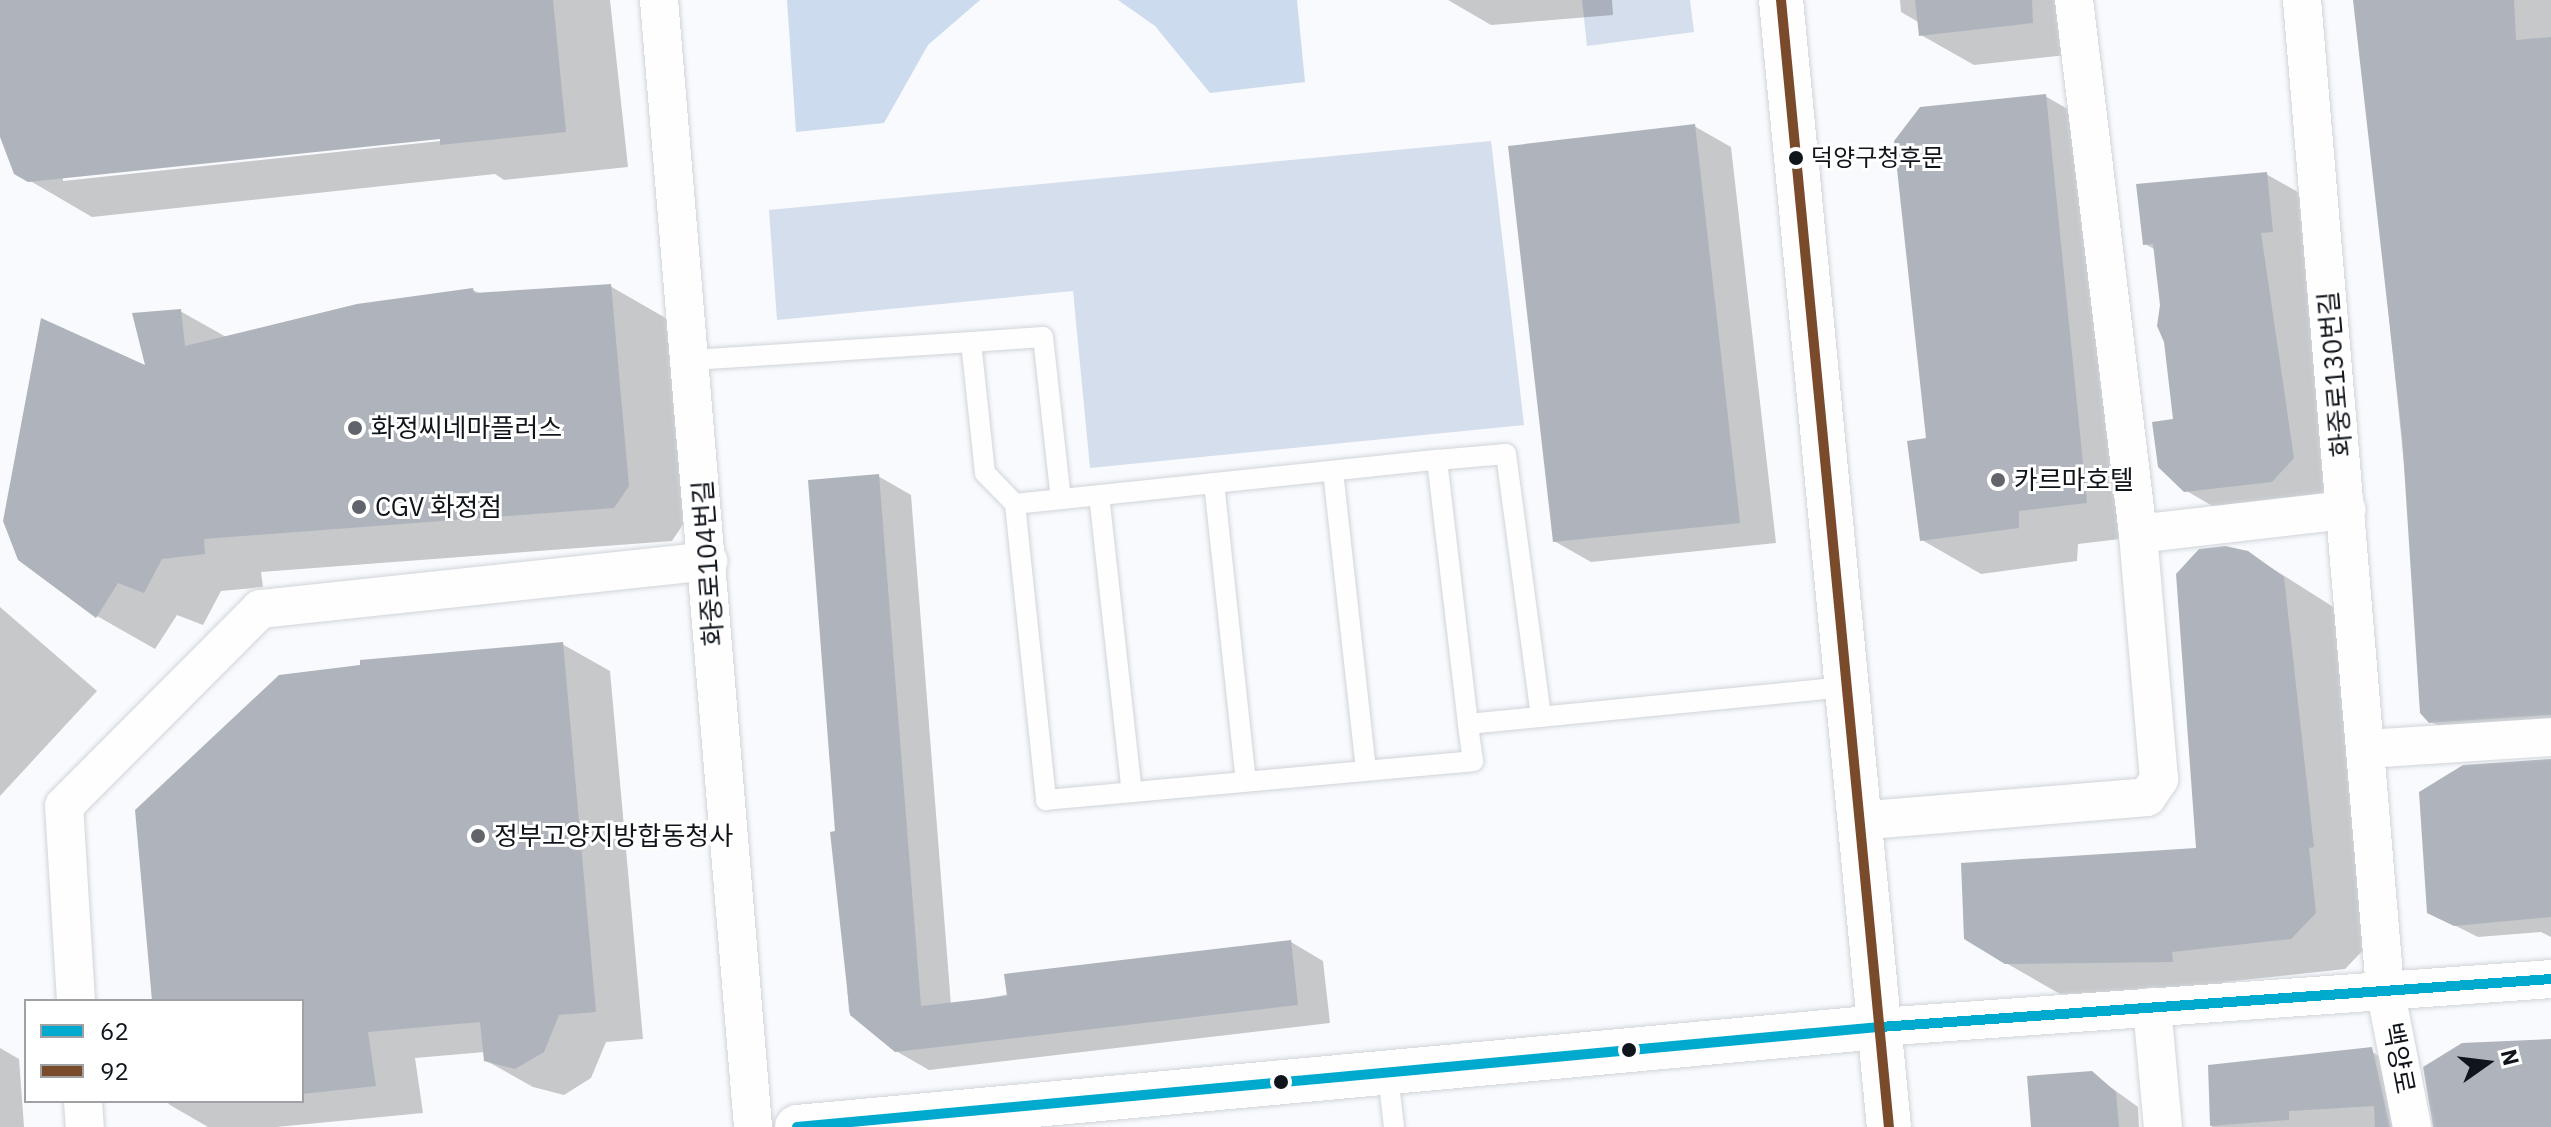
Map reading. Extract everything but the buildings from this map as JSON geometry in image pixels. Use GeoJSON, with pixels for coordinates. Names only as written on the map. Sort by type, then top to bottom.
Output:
{"type":"FeatureCollection","features":[{"type":"Feature","properties":{"kind":"main road"},"geometry":{"type":"LineString","coordinates":[[1781,0],[1848,687],[1857,821],[1889,1127]]}},
{"type":"Feature","properties":{"kind":"main road","name":"백양로"},"geometry":{"type":"LineString","coordinates":[[797,1127],[1118,1094],[1388,1075],[1880,1027]]}},
{"type":"Feature","properties":{"kind":"street","name":"화중로104번길"},"geometry":{"type":"LineString","coordinates":[[659,0],[692,360],[753,1127]]}},
{"type":"Feature","properties":{"kind":"street"},"geometry":{"type":"LineString","coordinates":[[1857,821],[2147,797],[2159,779],[2138,534],[2074,0]]}},
{"type":"Feature","properties":{"kind":"street","name":"화중로130번길"},"geometry":{"type":"LineString","coordinates":[[2302,0],[2385,989]]}},
{"type":"Feature","properties":{"kind":"street"},"geometry":{"type":"LineString","coordinates":[[2138,534],[2347,510]]}},
{"type":"Feature","properties":{"kind":"street"},"geometry":{"type":"LineString","coordinates":[[76,999],[64,806],[260,609],[708,561]]}},
{"type":"Feature","properties":{"kind":"street"},"geometry":{"type":"LineString","coordinates":[[2366,749],[2551,737]]}},
{"type":"Feature","properties":{"kind":"street","name":"백양로"},"geometry":{"type":"LineString","coordinates":[[1880,1027],[2551,979]]}},
{"type":"Feature","properties":{"kind":"street","name":"백양로"},"geometry":{"type":"LineString","coordinates":[[2385,989],[2412,1127]]}},
{"type":"Feature","properties":{"kind":"street"},"geometry":{"type":"LineString","coordinates":[[2152,1007],[2163,1127]]}},
{"type":"Feature","properties":{"kind":"street"},"geometry":{"type":"LineString","coordinates":[[83,1103],[85,1127]]}},
{"type":"Feature","properties":{"kind":"lane"},"geometry":{"type":"LineString","coordinates":[[692,360],[1043,337],[1061,499]]}},
{"type":"Feature","properties":{"kind":"lane"},"geometry":{"type":"LineString","coordinates":[[971,342],[985,473],[1015,504],[1046,800],[1473,761],[1437,460]]}},
{"type":"Feature","properties":{"kind":"lane"},"geometry":{"type":"LineString","coordinates":[[1015,504],[1506,454],[1541,717]]}},
{"type":"Feature","properties":{"kind":"lane"},"geometry":{"type":"LineString","coordinates":[[1333,471],[1366,770]]}},
{"type":"Feature","properties":{"kind":"lane"},"geometry":{"type":"LineString","coordinates":[[1214,483],[1246,781]]}},
{"type":"Feature","properties":{"kind":"lane"},"geometry":{"type":"LineString","coordinates":[[1099,495],[1132,792]]}},
{"type":"Feature","properties":{"kind":"lane"},"geometry":{"type":"LineString","coordinates":[[1468,724],[1848,687]]}},
{"type":"Feature","properties":{"kind":"lane"},"geometry":{"type":"LineString","coordinates":[[1388,1075],[1394,1127]]}},
{"type":"Feature","properties":{"kind":"shaded area"},"geometry":{"type":"Polygon","coordinates":[[[787,0],[980,0],[928,45],[884,123],[796,132],[787,0]]]}},
{"type":"Feature","properties":{"kind":"shaded area"},"geometry":{"type":"Polygon","coordinates":[[[1118,0],[1297,0],[1305,82],[1210,93],[1155,26],[1118,0]]]}},
{"type":"Feature","properties":{"kind":"shaded area"},"geometry":{"type":"Polygon","coordinates":[[[1582,0],[1690,0],[1694,32],[1587,46],[1582,0]]]}},
{"type":"Feature","properties":{"kind":"shaded area"},"geometry":{"type":"Polygon","coordinates":[[[1491,141],[1524,425],[1090,468],[1073,291],[777,320],[769,210],[1491,141]]]}},
{"type":"Feature","properties":{"kind":"transit line","name":"92"},"geometry":{"type":"LineString","coordinates":[[1781,0],[1889,1127]]}},
{"type":"Feature","properties":{"kind":"transit line","name":"62"},"geometry":{"type":"LineString","coordinates":[[797,1127],[1880,1027],[2551,979]]}},
{"type":"Feature","properties":{"kind":"place","name":"덕양구청후문"},"geometry":{"type":"Point","coordinates":[1796,158]}},
{"type":"Feature","properties":{"kind":"place","name":"화정씨네마플러스"},"geometry":{"type":"Point","coordinates":[355,428]}},
{"type":"Feature","properties":{"kind":"place","name":"카르마호텔"},"geometry":{"type":"Point","coordinates":[1998,480]}},
{"type":"Feature","properties":{"kind":"place","name":"CGV 화정점"},"geometry":{"type":"Point","coordinates":[359,507]}},
{"type":"Feature","properties":{"kind":"place","name":"정부고양지방합동청사"},"geometry":{"type":"Point","coordinates":[478,836]}}]}
